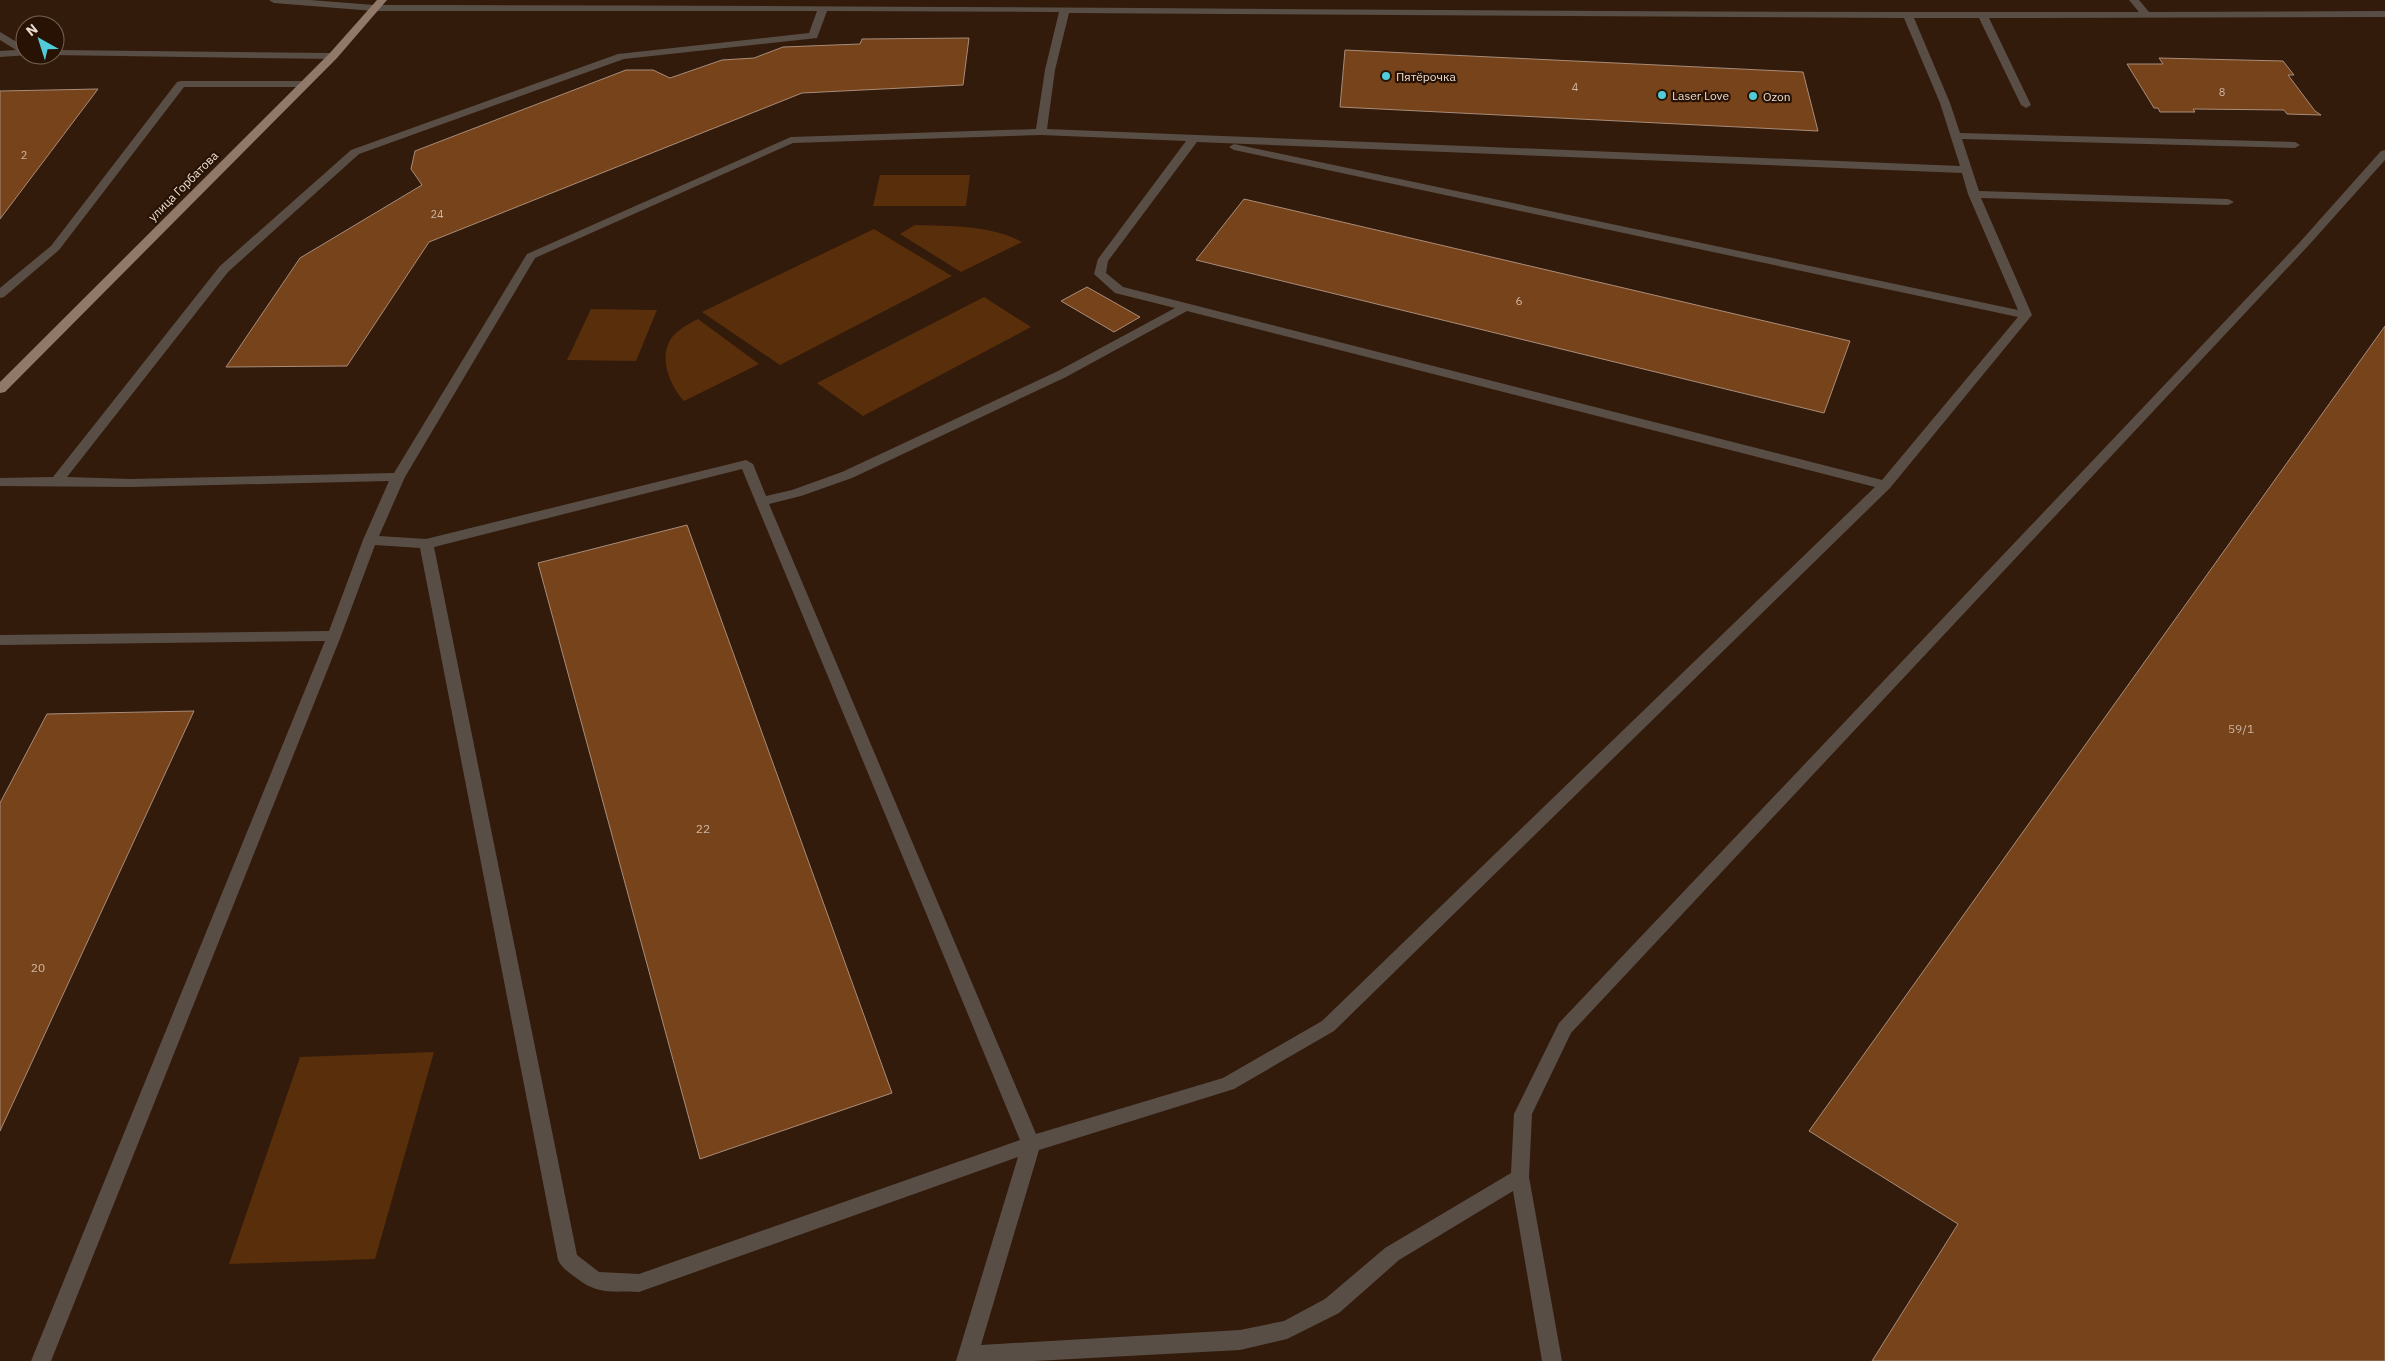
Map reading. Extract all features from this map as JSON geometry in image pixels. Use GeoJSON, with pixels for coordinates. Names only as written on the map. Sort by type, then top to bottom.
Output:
{"type":"FeatureCollection","features":[{"type":"Feature","properties":{"kind":"main road","name":"улица Горбатова"},"geometry":{"type":"LineString","coordinates":[[0,389],[334,56],[378,4]]}},
{"type":"Feature","properties":{"kind":"street"},"geometry":{"type":"LineString","coordinates":[[274,0],[378,4],[823,8],[1908,15],[2385,14]]}},
{"type":"Feature","properties":{"kind":"street"},"geometry":{"type":"LineString","coordinates":[[2134,0],[2146,14]]}},
{"type":"Feature","properties":{"kind":"street"},"geometry":{"type":"LineString","coordinates":[[57,480],[224,270],[355,152],[622,56],[813,36],[823,8]]}},
{"type":"Feature","properties":{"kind":"street"},"geometry":{"type":"LineString","coordinates":[[1041,132],[1050,70],[1065,9]]}},
{"type":"Feature","properties":{"kind":"street"},"geometry":{"type":"LineString","coordinates":[[1908,15],[1945,103],[1974,194],[2026,315]]}},
{"type":"Feature","properties":{"kind":"street"},"geometry":{"type":"LineString","coordinates":[[1983,15],[2026,105]]}},
{"type":"Feature","properties":{"kind":"street"},"geometry":{"type":"LineString","coordinates":[[0,35],[15,45]]}},
{"type":"Feature","properties":{"kind":"street"},"geometry":{"type":"LineString","coordinates":[[0,54],[15,53]]}},
{"type":"Feature","properties":{"kind":"street"},"geometry":{"type":"LineString","coordinates":[[65,53],[334,56]]}},
{"type":"Feature","properties":{"kind":"street"},"geometry":{"type":"LineString","coordinates":[[0,294],[55,248],[181,84],[305,84]]}},
{"type":"Feature","properties":{"kind":"street"},"geometry":{"type":"LineString","coordinates":[[41,1361],[334,636],[370,540],[398,477],[531,256],[791,140],[1041,132],[1967,170]]}},
{"type":"Feature","properties":{"kind":"street"},"geometry":{"type":"LineString","coordinates":[[1954,136],[2294,145]]}},
{"type":"Feature","properties":{"kind":"street"},"geometry":{"type":"LineString","coordinates":[[1194,138],[1102,261],[1100,274],[1119,290],[1885,485]]}},
{"type":"Feature","properties":{"kind":"street"},"geometry":{"type":"LineString","coordinates":[[1194,138],[2026,315]]}},
{"type":"Feature","properties":{"kind":"street"},"geometry":{"type":"LineString","coordinates":[[1552,1361],[1520,1177],[1523,1114],[1565,1028],[2304,244],[2385,153]]}},
{"type":"Feature","properties":{"kind":"street"},"geometry":{"type":"LineString","coordinates":[[1974,194],[2228,202]]}},
{"type":"Feature","properties":{"kind":"street"},"geometry":{"type":"LineString","coordinates":[[762,501],[796,493],[847,475],[1062,374],[1184,308]]}},
{"type":"Feature","properties":{"kind":"street"},"geometry":{"type":"LineString","coordinates":[[426,544],[568,1260],[595,1281],[639,1283],[1031,1144],[1228,1084],[1328,1026],[1885,485],[2026,315]]}},
{"type":"Feature","properties":{"kind":"street"},"geometry":{"type":"LineString","coordinates":[[370,540],[426,544],[746,464],[1031,1144],[967,1358],[1240,1340],[1287,1330],[1332,1306],[1392,1254],[1520,1177]]}},
{"type":"Feature","properties":{"kind":"street"},"geometry":{"type":"LineString","coordinates":[[0,482],[57,480],[130,483],[398,477]]}},
{"type":"Feature","properties":{"kind":"street"},"geometry":{"type":"LineString","coordinates":[[0,640],[334,636]]}},
{"type":"Feature","properties":{"kind":"shaded area"},"geometry":{"type":"Polygon","coordinates":[[[880,175],[970,175],[966,206],[873,206],[880,175]]]}},
{"type":"Feature","properties":{"kind":"shaded area"},"geometry":{"type":"Polygon","coordinates":[[[915,225],[984,229],[1010,236],[1022,242],[961,272],[900,234],[915,225]]]}},
{"type":"Feature","properties":{"kind":"shaded area"},"geometry":{"type":"Polygon","coordinates":[[[874,229],[952,276],[780,365],[702,312],[874,229]]]}},
{"type":"Feature","properties":{"kind":"shaded area"},"geometry":{"type":"Polygon","coordinates":[[[984,297],[1031,327],[863,416],[817,383],[984,297]]]}},
{"type":"Feature","properties":{"kind":"shaded area"},"geometry":{"type":"Polygon","coordinates":[[[591,309],[657,310],[636,361],[567,360],[591,309]]]}},
{"type":"Feature","properties":{"kind":"shaded area"},"geometry":{"type":"Polygon","coordinates":[[[698,319],[759,364],[684,401],[670,378],[667,369],[666,350],[675,334],[698,319]]]}},
{"type":"Feature","properties":{"kind":"shaded area"},"geometry":{"type":"Polygon","coordinates":[[[434,1052],[375,1259],[229,1264],[300,1057],[434,1052]]]}},
{"type":"Feature","properties":{"kind":"building"},"geometry":{"type":"Polygon","coordinates":[[[969,38],[963,85],[802,93],[429,242],[347,366],[226,367],[300,258],[422,185],[411,169],[415,151],[626,70],[653,70],[670,78],[722,60],[754,58],[783,47],[860,44],[862,39],[969,38]]]}},
{"type":"Feature","properties":{"kind":"building"},"geometry":{"type":"Polygon","coordinates":[[[1345,50],[1803,72],[1818,131],[1340,107],[1345,50]]]}},
{"type":"Feature","properties":{"kind":"building"},"geometry":{"type":"Polygon","coordinates":[[[2159,58],[2283,61],[2294,75],[2288,75],[2315,111],[2321,115],[2287,114],[2284,110],[2193,109],[2195,112],[2160,112],[2158,108],[2154,108],[2127,64],[2163,64],[2159,58]]]}},
{"type":"Feature","properties":{"kind":"building"},"geometry":{"type":"Polygon","coordinates":[[[98,89],[0,219],[0,91],[98,89]]]}},
{"type":"Feature","properties":{"kind":"building"},"geometry":{"type":"Polygon","coordinates":[[[1244,199],[1850,341],[1824,413],[1196,260],[1244,199]]]}},
{"type":"Feature","properties":{"kind":"building"},"geometry":{"type":"Polygon","coordinates":[[[1087,287],[1140,317],[1114,332],[1061,301],[1087,287]]]}},
{"type":"Feature","properties":{"kind":"building"},"geometry":{"type":"Polygon","coordinates":[[[2385,326],[2385,1361],[1872,1361],[1958,1224],[1809,1131],[2385,326]]]}},
{"type":"Feature","properties":{"kind":"building"},"geometry":{"type":"Polygon","coordinates":[[[687,525],[892,1093],[700,1159],[538,563],[687,525]]]}},
{"type":"Feature","properties":{"kind":"building"},"geometry":{"type":"Polygon","coordinates":[[[194,711],[0,1131],[0,803],[47,714],[194,711]]]}},
{"type":"Feature","properties":{"kind":"place","name":"Пятёрочка"},"geometry":{"type":"Point","coordinates":[1386,76]}},
{"type":"Feature","properties":{"kind":"place","name":"Laser Love"},"geometry":{"type":"Point","coordinates":[1662,95]}},
{"type":"Feature","properties":{"kind":"place","name":"Ozon"},"geometry":{"type":"Point","coordinates":[1753,96]}}]}
